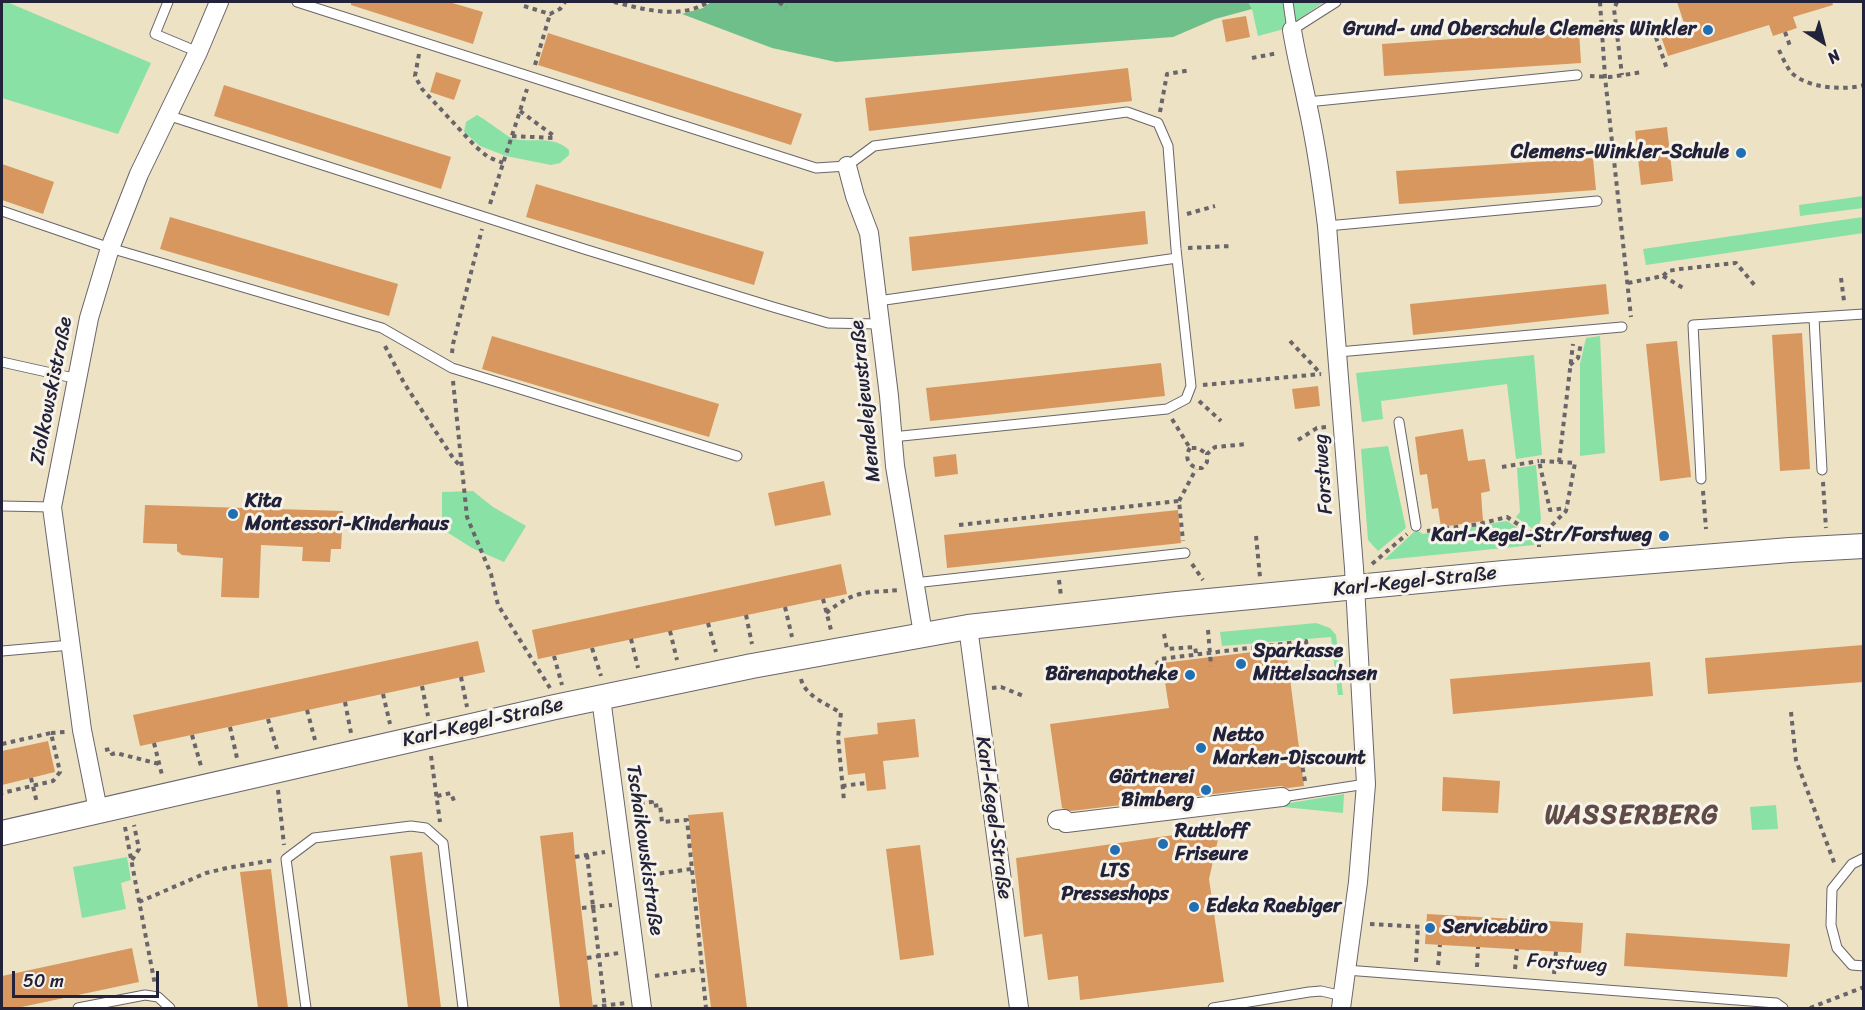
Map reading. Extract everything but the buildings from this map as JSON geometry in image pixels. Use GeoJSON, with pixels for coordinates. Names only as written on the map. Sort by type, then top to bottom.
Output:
{"type":"FeatureCollection","features":[{"type":"Feature","properties":{"kind":"street","name":"Ziolkowskistraße"},"geometry":{"type":"LineString","coordinates":[[98,810],[87,755],[52,507],[89,318],[110,248],[139,174],[198,52],[219,2]]}},
{"type":"Feature","properties":{"kind":"street","name":"Forstweg"},"geometry":{"type":"LineString","coordinates":[[1292,30],[1307,102],[1327,226],[1338,352],[1330,374],[1343,424],[1366,784],[1359,872],[1342,1002]]}},
{"type":"Feature","properties":{"kind":"street","name":"Mendelejewstraße"},"geometry":{"type":"LineString","coordinates":[[847,166],[869,233],[895,466],[923,634]]}},
{"type":"Feature","properties":{"kind":"street","name":"Karl-Kegel-Straße"},"geometry":{"type":"LineString","coordinates":[[2,833],[601,687],[752,666],[968,627],[1178,604],[1682,558],[1863,546]]}},
{"type":"Feature","properties":{"kind":"street","name":"Karl-Kegel-Straße"},"geometry":{"type":"LineString","coordinates":[[968,627],[1019,1008]]}},
{"type":"Feature","properties":{"kind":"street","name":"Tschaikowskistraße"},"geometry":{"type":"LineString","coordinates":[[601,687],[642,1005]]}},
{"type":"Feature","properties":{"kind":"street"},"geometry":{"type":"LineString","coordinates":[[1057,820],[1064,819],[1066,823],[1282,797]]}},
{"type":"Feature","properties":{"kind":"lane"},"geometry":{"type":"LineString","coordinates":[[168,2],[155,34],[198,52]]}},
{"type":"Feature","properties":{"kind":"lane"},"geometry":{"type":"LineString","coordinates":[[297,2],[816,168],[847,166],[874,146],[1127,112],[1158,123],[1167,146],[1190,389],[1186,399],[1167,409],[892,437]]}},
{"type":"Feature","properties":{"kind":"lane"},"geometry":{"type":"LineString","coordinates":[[1288,2],[1292,30],[1336,2]]}},
{"type":"Feature","properties":{"kind":"lane"},"geometry":{"type":"LineString","coordinates":[[1307,102],[1577,75]]}},
{"type":"Feature","properties":{"kind":"lane"},"geometry":{"type":"LineString","coordinates":[[166,115],[773,308],[828,323],[880,324]]}},
{"type":"Feature","properties":{"kind":"lane"},"geometry":{"type":"LineString","coordinates":[[1327,226],[1597,201]]}},
{"type":"Feature","properties":{"kind":"lane"},"geometry":{"type":"LineString","coordinates":[[2,211],[110,248],[376,327],[414,345],[452,368],[737,456]]}},
{"type":"Feature","properties":{"kind":"lane"},"geometry":{"type":"LineString","coordinates":[[878,301],[1176,253]]}},
{"type":"Feature","properties":{"kind":"lane"},"geometry":{"type":"LineString","coordinates":[[1701,478],[1693,325],[1863,314]]}},
{"type":"Feature","properties":{"kind":"lane"},"geometry":{"type":"LineString","coordinates":[[1814,318],[1822,470]]}},
{"type":"Feature","properties":{"kind":"lane"},"geometry":{"type":"LineString","coordinates":[[1338,352],[1622,327]]}},
{"type":"Feature","properties":{"kind":"lane"},"geometry":{"type":"LineString","coordinates":[[2,362],[78,378]]}},
{"type":"Feature","properties":{"kind":"lane"},"geometry":{"type":"LineString","coordinates":[[1399,422],[1416,525]]}},
{"type":"Feature","properties":{"kind":"lane"},"geometry":{"type":"LineString","coordinates":[[2,506],[52,507]]}},
{"type":"Feature","properties":{"kind":"lane"},"geometry":{"type":"LineString","coordinates":[[915,586],[1185,553]]}},
{"type":"Feature","properties":{"kind":"lane"},"geometry":{"type":"LineString","coordinates":[[2,651],[71,645]]}},
{"type":"Feature","properties":{"kind":"lane"},"geometry":{"type":"LineString","coordinates":[[1282,797],[1366,784]]}},
{"type":"Feature","properties":{"kind":"lane"},"geometry":{"type":"LineString","coordinates":[[306,1008],[286,859],[314,838],[411,826],[426,828],[444,843],[463,1008]]}},
{"type":"Feature","properties":{"kind":"lane"},"geometry":{"type":"LineString","coordinates":[[1863,858],[1852,864],[1832,889],[1831,925],[1837,948],[1852,965],[1863,966]]}},
{"type":"Feature","properties":{"kind":"lane","name":"Forstweg"},"geometry":{"type":"LineString","coordinates":[[1346,970],[1776,1003],[1783,1008]]}},
{"type":"Feature","properties":{"kind":"lane"},"geometry":{"type":"LineString","coordinates":[[1213,1008],[1321,990],[1342,1002]]}},
{"type":"Feature","properties":{"kind":"lane"},"geometry":{"type":"LineString","coordinates":[[78,1008],[145,995],[158,997],[170,1008]]}},
{"type":"Feature","properties":{"kind":"path"},"geometry":{"type":"LineString","coordinates":[[524,6],[550,14],[560,9],[565,2]]}},
{"type":"Feature","properties":{"kind":"path"},"geometry":{"type":"LineString","coordinates":[[614,2],[676,11],[689,10],[708,2]]}},
{"type":"Feature","properties":{"kind":"path"},"geometry":{"type":"LineString","coordinates":[[779,2],[786,8]]}},
{"type":"Feature","properties":{"kind":"path"},"geometry":{"type":"LineString","coordinates":[[1600,2],[1605,77],[1631,322],[1622,327]]}},
{"type":"Feature","properties":{"kind":"path"},"geometry":{"type":"LineString","coordinates":[[1617,2],[1614,9],[1622,75]]}},
{"type":"Feature","properties":{"kind":"path"},"geometry":{"type":"LineString","coordinates":[[550,14],[532,77],[485,218],[453,344],[452,368],[466,517],[491,574],[498,605],[550,688]]}},
{"type":"Feature","properties":{"kind":"path"},"geometry":{"type":"LineString","coordinates":[[1650,20],[1667,69]]}},
{"type":"Feature","properties":{"kind":"path"},"geometry":{"type":"LineString","coordinates":[[1785,32],[1790,46]]}},
{"type":"Feature","properties":{"kind":"path"},"geometry":{"type":"LineString","coordinates":[[423,42],[415,76],[422,89],[476,147],[488,157],[503,163]]}},
{"type":"Feature","properties":{"kind":"path"},"geometry":{"type":"LineString","coordinates":[[1252,58],[1295,49]]}},
{"type":"Feature","properties":{"kind":"path"},"geometry":{"type":"LineString","coordinates":[[1779,50],[1791,72],[1801,80],[1828,87],[1850,89],[1863,85]]}},
{"type":"Feature","properties":{"kind":"path"},"geometry":{"type":"LineString","coordinates":[[1158,123],[1167,74],[1191,70]]}},
{"type":"Feature","properties":{"kind":"path"},"geometry":{"type":"LineString","coordinates":[[1605,77],[1643,72]]}},
{"type":"Feature","properties":{"kind":"path"},"geometry":{"type":"LineString","coordinates":[[512,136],[553,138],[554,136],[520,111]]}},
{"type":"Feature","properties":{"kind":"path"},"geometry":{"type":"LineString","coordinates":[[1174,218],[1215,206]]}},
{"type":"Feature","properties":{"kind":"path"},"geometry":{"type":"LineString","coordinates":[[1176,253],[1232,246]]}},
{"type":"Feature","properties":{"kind":"path"},"geometry":{"type":"LineString","coordinates":[[1628,283],[1663,276],[1668,271],[1736,263],[1758,288]]}},
{"type":"Feature","properties":{"kind":"path"},"geometry":{"type":"LineString","coordinates":[[1663,276],[1685,289]]}},
{"type":"Feature","properties":{"kind":"path"},"geometry":{"type":"LineString","coordinates":[[1841,278],[1844,301]]}},
{"type":"Feature","properties":{"kind":"path"},"geometry":{"type":"LineString","coordinates":[[376,327],[404,383],[453,458],[462,467]]}},
{"type":"Feature","properties":{"kind":"path"},"geometry":{"type":"LineString","coordinates":[[1570,365],[1578,358],[1583,330]]}},
{"type":"Feature","properties":{"kind":"path"},"geometry":{"type":"LineString","coordinates":[[1290,341],[1330,374]]}},
{"type":"Feature","properties":{"kind":"path"},"geometry":{"type":"LineString","coordinates":[[1559,462],[1571,356]]}},
{"type":"Feature","properties":{"kind":"path"},"geometry":{"type":"LineString","coordinates":[[1190,389],[1330,374]]}},
{"type":"Feature","properties":{"kind":"path"},"geometry":{"type":"LineString","coordinates":[[1190,389],[1221,421]]}},
{"type":"Feature","properties":{"kind":"path"},"geometry":{"type":"LineString","coordinates":[[1174,421],[1190,448]]}},
{"type":"Feature","properties":{"kind":"path"},"geometry":{"type":"LineString","coordinates":[[1298,440],[1317,428],[1343,424]]}},
{"type":"Feature","properties":{"kind":"path"},"geometry":{"type":"LineString","coordinates":[[1190,448],[1187,459],[1196,469],[1202,468],[1207,462],[1207,454],[1215,447],[1247,444]]}},
{"type":"Feature","properties":{"kind":"path"},"geometry":{"type":"LineString","coordinates":[[1190,448],[1198,448],[1207,454]]}},
{"type":"Feature","properties":{"kind":"path"},"geometry":{"type":"LineString","coordinates":[[1539,461],[1550,510],[1566,508]]}},
{"type":"Feature","properties":{"kind":"path"},"geometry":{"type":"LineString","coordinates":[[1502,467],[1539,461],[1575,463],[1569,504],[1566,511],[1539,538],[1539,547]]}},
{"type":"Feature","properties":{"kind":"path"},"geometry":{"type":"LineString","coordinates":[[1196,469],[1179,501],[1185,553],[1205,582]]}},
{"type":"Feature","properties":{"kind":"path"},"geometry":{"type":"LineString","coordinates":[[1822,470],[1826,528]]}},
{"type":"Feature","properties":{"kind":"path"},"geometry":{"type":"LineString","coordinates":[[1701,478],[1706,529]]}},
{"type":"Feature","properties":{"kind":"path"},"geometry":{"type":"LineString","coordinates":[[959,525],[1179,501]]}},
{"type":"Feature","properties":{"kind":"path"},"geometry":{"type":"LineString","coordinates":[[1370,566],[1416,525],[1424,531],[1479,524],[1507,517],[1539,538]]}},
{"type":"Feature","properties":{"kind":"path"},"geometry":{"type":"LineString","coordinates":[[1256,536],[1260,578]]}},
{"type":"Feature","properties":{"kind":"path"},"geometry":{"type":"LineString","coordinates":[[826,614],[850,596],[915,586]]}},
{"type":"Feature","properties":{"kind":"path"},"geometry":{"type":"LineString","coordinates":[[823,599],[831,630]]}},
{"type":"Feature","properties":{"kind":"path"},"geometry":{"type":"LineString","coordinates":[[785,607],[792,638]]}},
{"type":"Feature","properties":{"kind":"path"},"geometry":{"type":"LineString","coordinates":[[746,615],[752,645]]}},
{"type":"Feature","properties":{"kind":"path"},"geometry":{"type":"LineString","coordinates":[[708,623],[716,652]]}},
{"type":"Feature","properties":{"kind":"path"},"geometry":{"type":"LineString","coordinates":[[1208,630],[1210,666]]}},
{"type":"Feature","properties":{"kind":"path"},"geometry":{"type":"LineString","coordinates":[[670,631],[677,660]]}},
{"type":"Feature","properties":{"kind":"path"},"geometry":{"type":"LineString","coordinates":[[1164,634],[1167,649],[1195,647],[1196,653]]}},
{"type":"Feature","properties":{"kind":"path"},"geometry":{"type":"LineString","coordinates":[[631,639],[638,668]]}},
{"type":"Feature","properties":{"kind":"path"},"geometry":{"type":"LineString","coordinates":[[1153,682],[1153,670],[1160,659],[1209,651],[1306,641],[1308,661]]}},
{"type":"Feature","properties":{"kind":"path"},"geometry":{"type":"LineString","coordinates":[[592,648],[601,687]]}},
{"type":"Feature","properties":{"kind":"path"},"geometry":{"type":"LineString","coordinates":[[554,656],[562,686]]}},
{"type":"Feature","properties":{"kind":"path"},"geometry":{"type":"LineString","coordinates":[[800,675],[802,686],[808,692],[841,713],[838,737],[844,801]]}},
{"type":"Feature","properties":{"kind":"path"},"geometry":{"type":"LineString","coordinates":[[461,677],[467,708]]}},
{"type":"Feature","properties":{"kind":"path"},"geometry":{"type":"LineString","coordinates":[[422,686],[428,716]]}},
{"type":"Feature","properties":{"kind":"path"},"geometry":{"type":"LineString","coordinates":[[976,690],[1001,687],[1026,697]]}},
{"type":"Feature","properties":{"kind":"path"},"geometry":{"type":"LineString","coordinates":[[383,694],[390,725]]}},
{"type":"Feature","properties":{"kind":"path"},"geometry":{"type":"LineString","coordinates":[[345,702],[351,734]]}},
{"type":"Feature","properties":{"kind":"path"},"geometry":{"type":"LineString","coordinates":[[307,710],[315,741]]}},
{"type":"Feature","properties":{"kind":"path"},"geometry":{"type":"LineString","coordinates":[[1791,712],[1796,760],[1840,877]]}},
{"type":"Feature","properties":{"kind":"path"},"geometry":{"type":"LineString","coordinates":[[268,718],[278,749]]}},
{"type":"Feature","properties":{"kind":"path"},"geometry":{"type":"LineString","coordinates":[[230,727],[237,758]]}},
{"type":"Feature","properties":{"kind":"path"},"geometry":{"type":"LineString","coordinates":[[2,744],[51,733],[60,772],[53,781],[2,793]]}},
{"type":"Feature","properties":{"kind":"path"},"geometry":{"type":"LineString","coordinates":[[192,735],[201,766]]}},
{"type":"Feature","properties":{"kind":"path"},"geometry":{"type":"LineString","coordinates":[[154,743],[162,775]]}},
{"type":"Feature","properties":{"kind":"path"},"geometry":{"type":"LineString","coordinates":[[87,755],[111,749],[112,754],[116,753],[159,764]]}},
{"type":"Feature","properties":{"kind":"path"},"geometry":{"type":"LineString","coordinates":[[431,755],[440,823]]}},
{"type":"Feature","properties":{"kind":"path"},"geometry":{"type":"LineString","coordinates":[[1307,794],[1301,759],[1320,758]]}},
{"type":"Feature","properties":{"kind":"path"},"geometry":{"type":"LineString","coordinates":[[31,778],[37,804]]}},
{"type":"Feature","properties":{"kind":"path"},"geometry":{"type":"LineString","coordinates":[[842,786],[866,783]]}},
{"type":"Feature","properties":{"kind":"path"},"geometry":{"type":"LineString","coordinates":[[139,902],[206,873],[227,867],[286,859],[278,790]]}},
{"type":"Feature","properties":{"kind":"path"},"geometry":{"type":"LineString","coordinates":[[437,796],[451,793],[454,801]]}},
{"type":"Feature","properties":{"kind":"path"},"geometry":{"type":"LineString","coordinates":[[615,805],[651,802],[652,806],[660,805],[662,822],[687,819],[701,941],[701,969],[706,990],[705,1008]]}},
{"type":"Feature","properties":{"kind":"path"},"geometry":{"type":"LineString","coordinates":[[132,861],[138,849],[133,822]]}},
{"type":"Feature","properties":{"kind":"path"},"geometry":{"type":"LineString","coordinates":[[124,824],[158,997]]}},
{"type":"Feature","properties":{"kind":"path"},"geometry":{"type":"LineString","coordinates":[[576,857],[621,850]]}},
{"type":"Feature","properties":{"kind":"path"},"geometry":{"type":"LineString","coordinates":[[587,855],[605,1007]]}},
{"type":"Feature","properties":{"kind":"path"},"geometry":{"type":"LineString","coordinates":[[625,878],[692,869]]}},
{"type":"Feature","properties":{"kind":"path"},"geometry":{"type":"LineString","coordinates":[[582,908],[628,904]]}},
{"type":"Feature","properties":{"kind":"path"},"geometry":{"type":"LineString","coordinates":[[1352,923],[1426,927]]}},
{"type":"Feature","properties":{"kind":"path"},"geometry":{"type":"LineString","coordinates":[[1417,944],[1418,927]]}},
{"type":"Feature","properties":{"kind":"path"},"geometry":{"type":"LineString","coordinates":[[1438,977],[1440,945]]}},
{"type":"Feature","properties":{"kind":"path"},"geometry":{"type":"LineString","coordinates":[[1476,980],[1478,947]]}},
{"type":"Feature","properties":{"kind":"path"},"geometry":{"type":"LineString","coordinates":[[1515,983],[1517,949]]}},
{"type":"Feature","properties":{"kind":"path"},"geometry":{"type":"LineString","coordinates":[[587,958],[634,950]]}},
{"type":"Feature","properties":{"kind":"path"},"geometry":{"type":"LineString","coordinates":[[1553,986],[1556,951]]}},
{"type":"Feature","properties":{"kind":"path"},"geometry":{"type":"LineString","coordinates":[[638,978],[701,969]]}},
{"type":"Feature","properties":{"kind":"path"},"geometry":{"type":"LineString","coordinates":[[1810,1008],[1863,987]]}},
{"type":"Feature","properties":{"kind":"path"},"geometry":{"type":"LineString","coordinates":[[593,1007],[642,1005]]}},
{"type":"Feature","properties":{"kind":"green space"},"geometry":{"type":"Polygon","coordinates":[[[2,2],[7,2],[151,63],[118,134],[2,98],[2,2]]]}},
{"type":"Feature","properties":{"kind":"green space"},"geometry":{"type":"Polygon","coordinates":[[[711,2],[1248,2],[1252,9],[1215,19],[1173,37],[836,62],[772,48],[682,14],[703,8],[711,2]]]}},
{"type":"Feature","properties":{"kind":"green space"},"geometry":{"type":"Polygon","coordinates":[[[1248,2],[1324,2],[1284,29],[1258,36],[1252,9],[1248,2]]]}},
{"type":"Feature","properties":{"kind":"green space"},"geometry":{"type":"Polygon","coordinates":[[[477,115],[511,138],[557,143],[569,150],[569,155],[560,163],[551,165],[506,156],[480,146],[464,132],[466,122],[477,115]]]}},
{"type":"Feature","properties":{"kind":"green space"},"geometry":{"type":"Polygon","coordinates":[[[1863,196],[1863,208],[1800,216],[1799,205],[1863,196]]]}},
{"type":"Feature","properties":{"kind":"green space"},"geometry":{"type":"Polygon","coordinates":[[[1863,217],[1863,233],[1646,265],[1643,249],[1863,217]]]}},
{"type":"Feature","properties":{"kind":"green space"},"geometry":{"type":"Polygon","coordinates":[[[1600,336],[1605,453],[1580,456],[1580,364],[1586,338],[1600,336]]]}},
{"type":"Feature","properties":{"kind":"green space"},"geometry":{"type":"Polygon","coordinates":[[[1534,355],[1542,455],[1516,459],[1507,384],[1381,401],[1383,419],[1362,422],[1356,373],[1534,355]]]}},
{"type":"Feature","properties":{"kind":"green space"},"geometry":{"type":"Polygon","coordinates":[[[1388,446],[1406,528],[1378,551],[1368,540],[1361,449],[1388,446]]]}},
{"type":"Feature","properties":{"kind":"green space"},"geometry":{"type":"Polygon","coordinates":[[[1536,465],[1541,519],[1537,532],[1516,517],[1520,512],[1517,468],[1536,465]]]}},
{"type":"Feature","properties":{"kind":"green space"},"geometry":{"type":"Polygon","coordinates":[[[473,491],[493,507],[526,526],[504,562],[472,548],[442,529],[442,492],[473,491]]]}},
{"type":"Feature","properties":{"kind":"green space"},"geometry":{"type":"Polygon","coordinates":[[[1507,521],[1534,539],[1534,545],[1384,560],[1416,530],[1423,534],[1507,521]]]}},
{"type":"Feature","properties":{"kind":"green space"},"geometry":{"type":"Polygon","coordinates":[[[1316,623],[1330,628],[1336,635],[1343,695],[1338,695],[1331,637],[1222,646],[1220,632],[1316,623]]]}},
{"type":"Feature","properties":{"kind":"green space"},"geometry":{"type":"Polygon","coordinates":[[[1344,794],[1343,813],[1284,807],[1284,804],[1344,794]]]}},
{"type":"Feature","properties":{"kind":"green space"},"geometry":{"type":"Polygon","coordinates":[[[1776,805],[1778,829],[1752,830],[1750,807],[1776,805]]]}},
{"type":"Feature","properties":{"kind":"green space"},"geometry":{"type":"Polygon","coordinates":[[[127,857],[131,880],[121,883],[126,909],[82,918],[73,867],[127,857]]]}},
{"type":"Feature","properties":{"kind":"place","name":"Grund- und Oberschule Clemens Winkler"},"geometry":{"type":"Point","coordinates":[1708,30]}},
{"type":"Feature","properties":{"kind":"place","name":"Clemens-Winkler-Schule"},"geometry":{"type":"Point","coordinates":[1741,153]}},
{"type":"Feature","properties":{"kind":"place","name":"Kita Montessori-Kinderhaus"},"geometry":{"type":"Point","coordinates":[233,514]}},
{"type":"Feature","properties":{"kind":"place","name":"Karl-Kegel-Str/Forstweg"},"geometry":{"type":"Point","coordinates":[1664,536]}},
{"type":"Feature","properties":{"kind":"place","name":"Sparkasse Mittelsachsen"},"geometry":{"type":"Point","coordinates":[1241,664]}},
{"type":"Feature","properties":{"kind":"place","name":"Bärenapotheke"},"geometry":{"type":"Point","coordinates":[1190,675]}},
{"type":"Feature","properties":{"kind":"place","name":"Netto Marken-Discount"},"geometry":{"type":"Point","coordinates":[1201,748]}},
{"type":"Feature","properties":{"kind":"place","name":"Gärtnerei Bimberg"},"geometry":{"type":"Point","coordinates":[1206,790]}},
{"type":"Feature","properties":{"kind":"place","name":"Ruttloff Friseure"},"geometry":{"type":"Point","coordinates":[1163,844]}},
{"type":"Feature","properties":{"kind":"place","name":"LTS Presseshops"},"geometry":{"type":"Point","coordinates":[1115,850]}},
{"type":"Feature","properties":{"kind":"place","name":"Edeka Raebiger"},"geometry":{"type":"Point","coordinates":[1194,907]}},
{"type":"Feature","properties":{"kind":"place","name":"Servicebüro"},"geometry":{"type":"Point","coordinates":[1430,928]}},
{"type":"Feature","properties":{"kind":"district","name":"WASSERBERG"},"geometry":{"type":"Point","coordinates":[1632,816]}}]}
